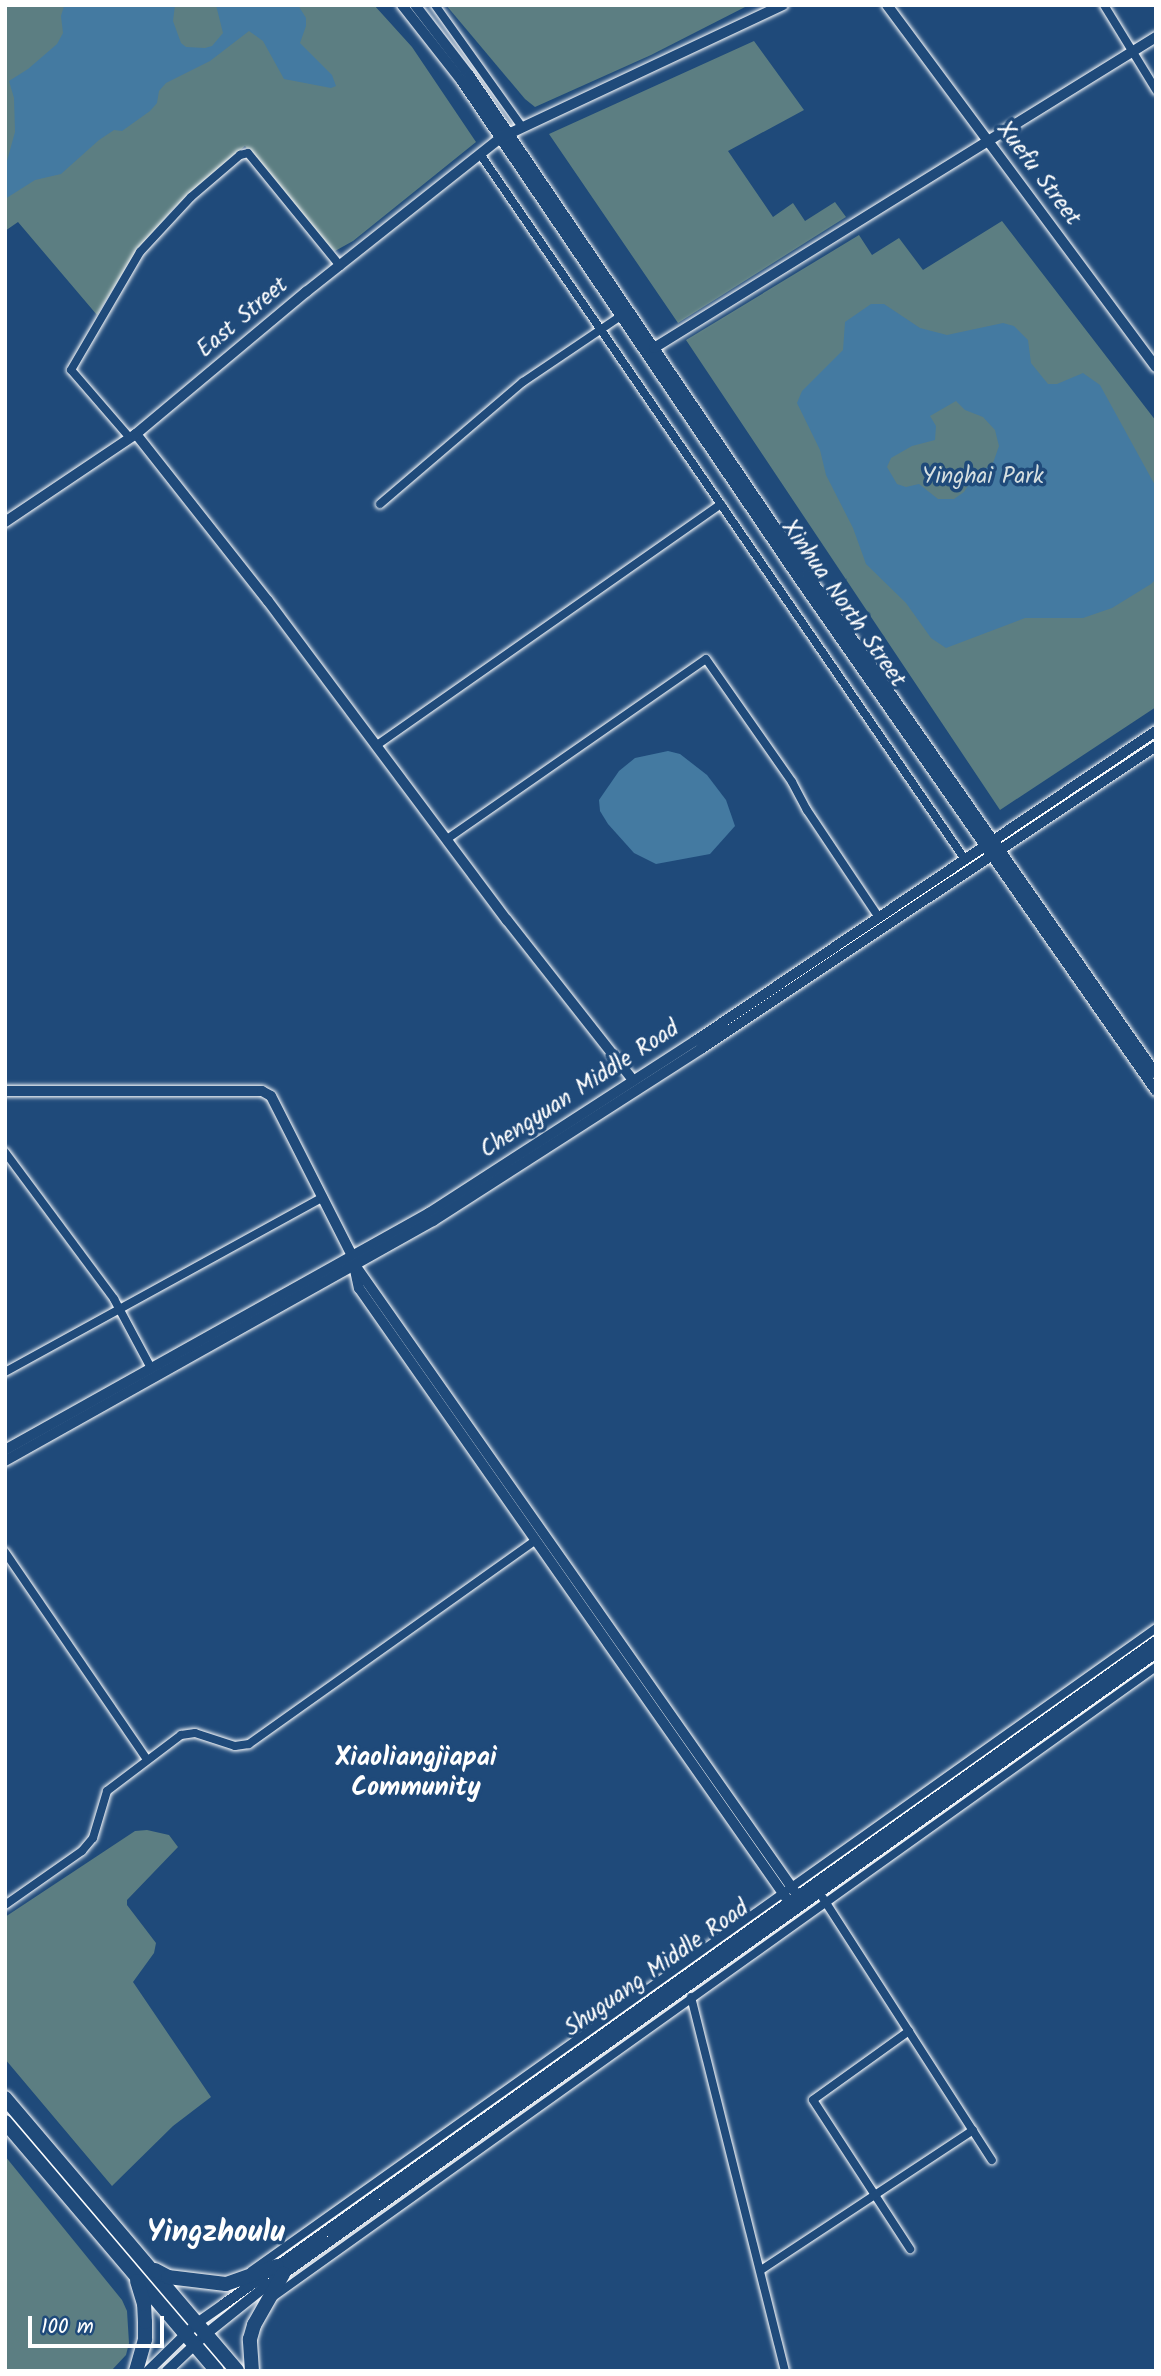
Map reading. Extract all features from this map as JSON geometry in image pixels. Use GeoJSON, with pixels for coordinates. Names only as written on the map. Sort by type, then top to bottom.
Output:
{"type":"FeatureCollection","features":[{"type":"Feature","properties":{"kind":"highway"},"geometry":{"type":"LineString","coordinates":[[5,2098],[237,2371]]}},
{"type":"Feature","properties":{"kind":"highway"},"geometry":{"type":"LineString","coordinates":[[5,2122],[217,2371]]}},
{"type":"Feature","properties":{"kind":"highway"},"geometry":{"type":"LineString","coordinates":[[141,2257],[168,2277],[216,2284],[280,2270]]}},
{"type":"Feature","properties":{"kind":"highway"},"geometry":{"type":"LineString","coordinates":[[131,2270],[141,2290],[145,2322],[145,2339],[136,2371]]}},
{"type":"Feature","properties":{"kind":"highway"},"geometry":{"type":"LineString","coordinates":[[252,2371],[250,2339],[280,2270]]}},
{"type":"Feature","properties":{"kind":"main road"},"geometry":{"type":"LineString","coordinates":[[402,5],[441,51],[505,136]]}},
{"type":"Feature","properties":{"kind":"main road"},"geometry":{"type":"LineString","coordinates":[[415,5],[448,46],[505,136]]}},
{"type":"Feature","properties":{"kind":"main road","name":"East Street"},"geometry":{"type":"LineString","coordinates":[[5,522],[133,436],[340,266],[505,136],[783,5]]}},
{"type":"Feature","properties":{"kind":"main road","name":"Xuefu Street"},"geometry":{"type":"LineString","coordinates":[[887,5],[1156,367]]}},
{"type":"Feature","properties":{"kind":"main road"},"geometry":{"type":"LineString","coordinates":[[654,348],[1156,37]]}},
{"type":"Feature","properties":{"kind":"main road","name":"Xinhua North Street"},"geometry":{"type":"LineString","coordinates":[[505,136],[621,316],[799,579],[989,842]]}},
{"type":"Feature","properties":{"kind":"main road","name":"Xinhua North Street"},"geometry":{"type":"LineString","coordinates":[[505,136],[654,348],[989,842],[1156,1074]]}},
{"type":"Feature","properties":{"kind":"main road"},"geometry":{"type":"LineString","coordinates":[[133,436],[377,745],[633,1080]]}},
{"type":"Feature","properties":{"kind":"main road","name":"Chengyuan Middle Road"},"geometry":{"type":"LineString","coordinates":[[5,1461],[354,1261],[633,1080],[1156,731]]}},
{"type":"Feature","properties":{"kind":"main road","name":"Chengyuan Middle Road"},"geometry":{"type":"LineString","coordinates":[[5,1450],[151,1368],[433,1221],[1156,746]]}},
{"type":"Feature","properties":{"kind":"main road","name":"Xinhua North Street"},"geometry":{"type":"LineString","coordinates":[[996,852],[1156,1091]]}},
{"type":"Feature","properties":{"kind":"main road"},"geometry":{"type":"LineString","coordinates":[[5,1091],[262,1091],[278,1104],[354,1261],[793,1898]]}},
{"type":"Feature","properties":{"kind":"main road"},"geometry":{"type":"LineString","coordinates":[[354,1261],[359,1288],[370,1306],[535,1541],[793,1898]]}},
{"type":"Feature","properties":{"kind":"main road","name":"Shuguang Middle Road"},"geometry":{"type":"LineString","coordinates":[[190,2339],[280,2270],[793,1898],[1156,1641]]}},
{"type":"Feature","properties":{"kind":"main road","name":"Shuguang Middle Road"},"geometry":{"type":"LineString","coordinates":[[280,2270],[687,1984],[793,1898],[818,1892],[1156,1653]]}},
{"type":"Feature","properties":{"kind":"main road"},"geometry":{"type":"LineString","coordinates":[[148,2371],[190,2339]]}},
{"type":"Feature","properties":{"kind":"main road"},"geometry":{"type":"LineString","coordinates":[[167,2371],[190,2339]]}},
{"type":"Feature","properties":{"kind":"street"},"geometry":{"type":"LineString","coordinates":[[435,5],[522,127]]}},
{"type":"Feature","properties":{"kind":"street"},"geometry":{"type":"LineString","coordinates":[[1104,5],[1156,90]]}},
{"type":"Feature","properties":{"kind":"street"},"geometry":{"type":"LineString","coordinates":[[133,436],[71,370],[140,252],[191,197],[240,155],[248,153],[340,266]]}},
{"type":"Feature","properties":{"kind":"street"},"geometry":{"type":"LineString","coordinates":[[480,154],[964,858]]}},
{"type":"Feature","properties":{"kind":"street"},"geometry":{"type":"LineString","coordinates":[[380,504],[523,382],[621,316]]}},
{"type":"Feature","properties":{"kind":"street"},"geometry":{"type":"LineString","coordinates":[[377,745],[721,504]]}},
{"type":"Feature","properties":{"kind":"street"},"geometry":{"type":"LineString","coordinates":[[447,839],[706,659],[792,782],[807,810],[878,916]]}},
{"type":"Feature","properties":{"kind":"street"},"geometry":{"type":"LineString","coordinates":[[5,1152],[119,1308],[151,1368]]}},
{"type":"Feature","properties":{"kind":"street"},"geometry":{"type":"LineString","coordinates":[[5,1371],[323,1197]]}},
{"type":"Feature","properties":{"kind":"street"},"geometry":{"type":"LineString","coordinates":[[5,1905],[82,1852],[93,1838],[107,1791],[147,1759],[187,1733],[235,1746],[249,1744],[535,1541]]}},
{"type":"Feature","properties":{"kind":"street"},"geometry":{"type":"LineString","coordinates":[[5,1552],[147,1759]]}},
{"type":"Feature","properties":{"kind":"street"},"geometry":{"type":"LineString","coordinates":[[234,2282],[793,1898],[1156,1628]]}},
{"type":"Feature","properties":{"kind":"street"},"geometry":{"type":"LineString","coordinates":[[265,2302],[1156,1667]]}},
{"type":"Feature","properties":{"kind":"street"},"geometry":{"type":"LineString","coordinates":[[818,1892],[992,2160]]}},
{"type":"Feature","properties":{"kind":"street"},"geometry":{"type":"LineString","coordinates":[[687,1984],[785,2371]]}},
{"type":"Feature","properties":{"kind":"street"},"geometry":{"type":"LineString","coordinates":[[909,2031],[813,2099],[910,2249]]}},
{"type":"Feature","properties":{"kind":"street"},"geometry":{"type":"LineString","coordinates":[[761,2270],[974,2130]]}},
{"type":"Feature","properties":{"kind":"green space"},"geometry":{"type":"Polygon","coordinates":[[[5,5],[374,5],[412,47],[476,142],[353,241],[335,251],[326,244],[245,146],[173,209],[135,253],[97,315],[18,222],[5,231],[5,5]]]}},
{"type":"Feature","properties":{"kind":"green space"},"geometry":{"type":"Polygon","coordinates":[[[446,5],[749,5],[651,55],[535,107],[525,99],[446,5]]]}},
{"type":"Feature","properties":{"kind":"green space"},"geometry":{"type":"Polygon","coordinates":[[[754,41],[804,110],[728,151],[773,217],[793,203],[805,221],[835,202],[846,217],[678,323],[549,134],[754,41]]]}},
{"type":"Feature","properties":{"kind":"green space","name":"Yinghai Park"},"geometry":{"type":"Polygon","coordinates":[[[1002,221],[1156,421],[1156,707],[1000,810],[686,340],[859,235],[872,255],[899,238],[923,270],[1002,221]]]}},
{"type":"Feature","properties":{"kind":"green space"},"geometry":{"type":"Polygon","coordinates":[[[147,1830],[169,1835],[178,1847],[127,1900],[127,1905],[156,1943],[154,1953],[133,1982],[211,2097],[173,2126],[112,2186],[5,2059],[5,1917],[135,1831],[147,1830]]]}},
{"type":"Feature","properties":{"kind":"green space"},"geometry":{"type":"Polygon","coordinates":[[[5,2156],[122,2300],[127,2311],[129,2343],[126,2355],[111,2371],[5,2371],[5,2156]]]}},
{"type":"Feature","properties":{"kind":"water"},"geometry":{"type":"Polygon","coordinates":[[[175,5],[173,21],[181,43],[186,47],[205,48],[212,46],[223,33],[216,5],[298,5],[306,18],[300,43],[332,75],[336,86],[331,88],[284,79],[263,41],[249,31],[210,61],[166,83],[159,91],[157,103],[150,111],[122,131],[114,130],[99,140],[61,174],[35,180],[5,199],[5,168],[15,132],[14,98],[9,81],[57,44],[63,33],[61,16],[64,6],[175,5]]]}},
{"type":"Feature","properties":{"kind":"water"},"geometry":{"type":"Polygon","coordinates":[[[871,304],[884,304],[920,328],[947,335],[1003,323],[1014,326],[1028,340],[1031,363],[1048,384],[1057,384],[1083,373],[1100,385],[1156,487],[1156,579],[1112,608],[1083,618],[1025,618],[946,648],[931,638],[906,603],[866,564],[853,528],[826,475],[820,450],[797,403],[802,391],[843,350],[845,322],[871,304]],[[956,401],[930,416],[936,426],[935,440],[912,446],[891,458],[887,467],[897,484],[906,487],[919,484],[938,499],[954,499],[964,492],[973,478],[993,463],[999,446],[995,430],[983,417],[965,410],[956,401]]]}},
{"type":"Feature","properties":{"kind":"water"},"geometry":{"type":"Polygon","coordinates":[[[668,751],[680,754],[707,775],[726,800],[735,826],[710,854],[656,864],[634,853],[608,824],[600,811],[599,800],[619,771],[635,758],[668,751]]]}},
{"type":"Feature","properties":{"kind":"district","name":"Xiaoliangjiapai Community"},"geometry":{"type":"Point","coordinates":[416,1774]}},
{"type":"Feature","properties":{"kind":"district","name":"Yingzhoulu"},"geometry":{"type":"Point","coordinates":[216,2233]}}]}
